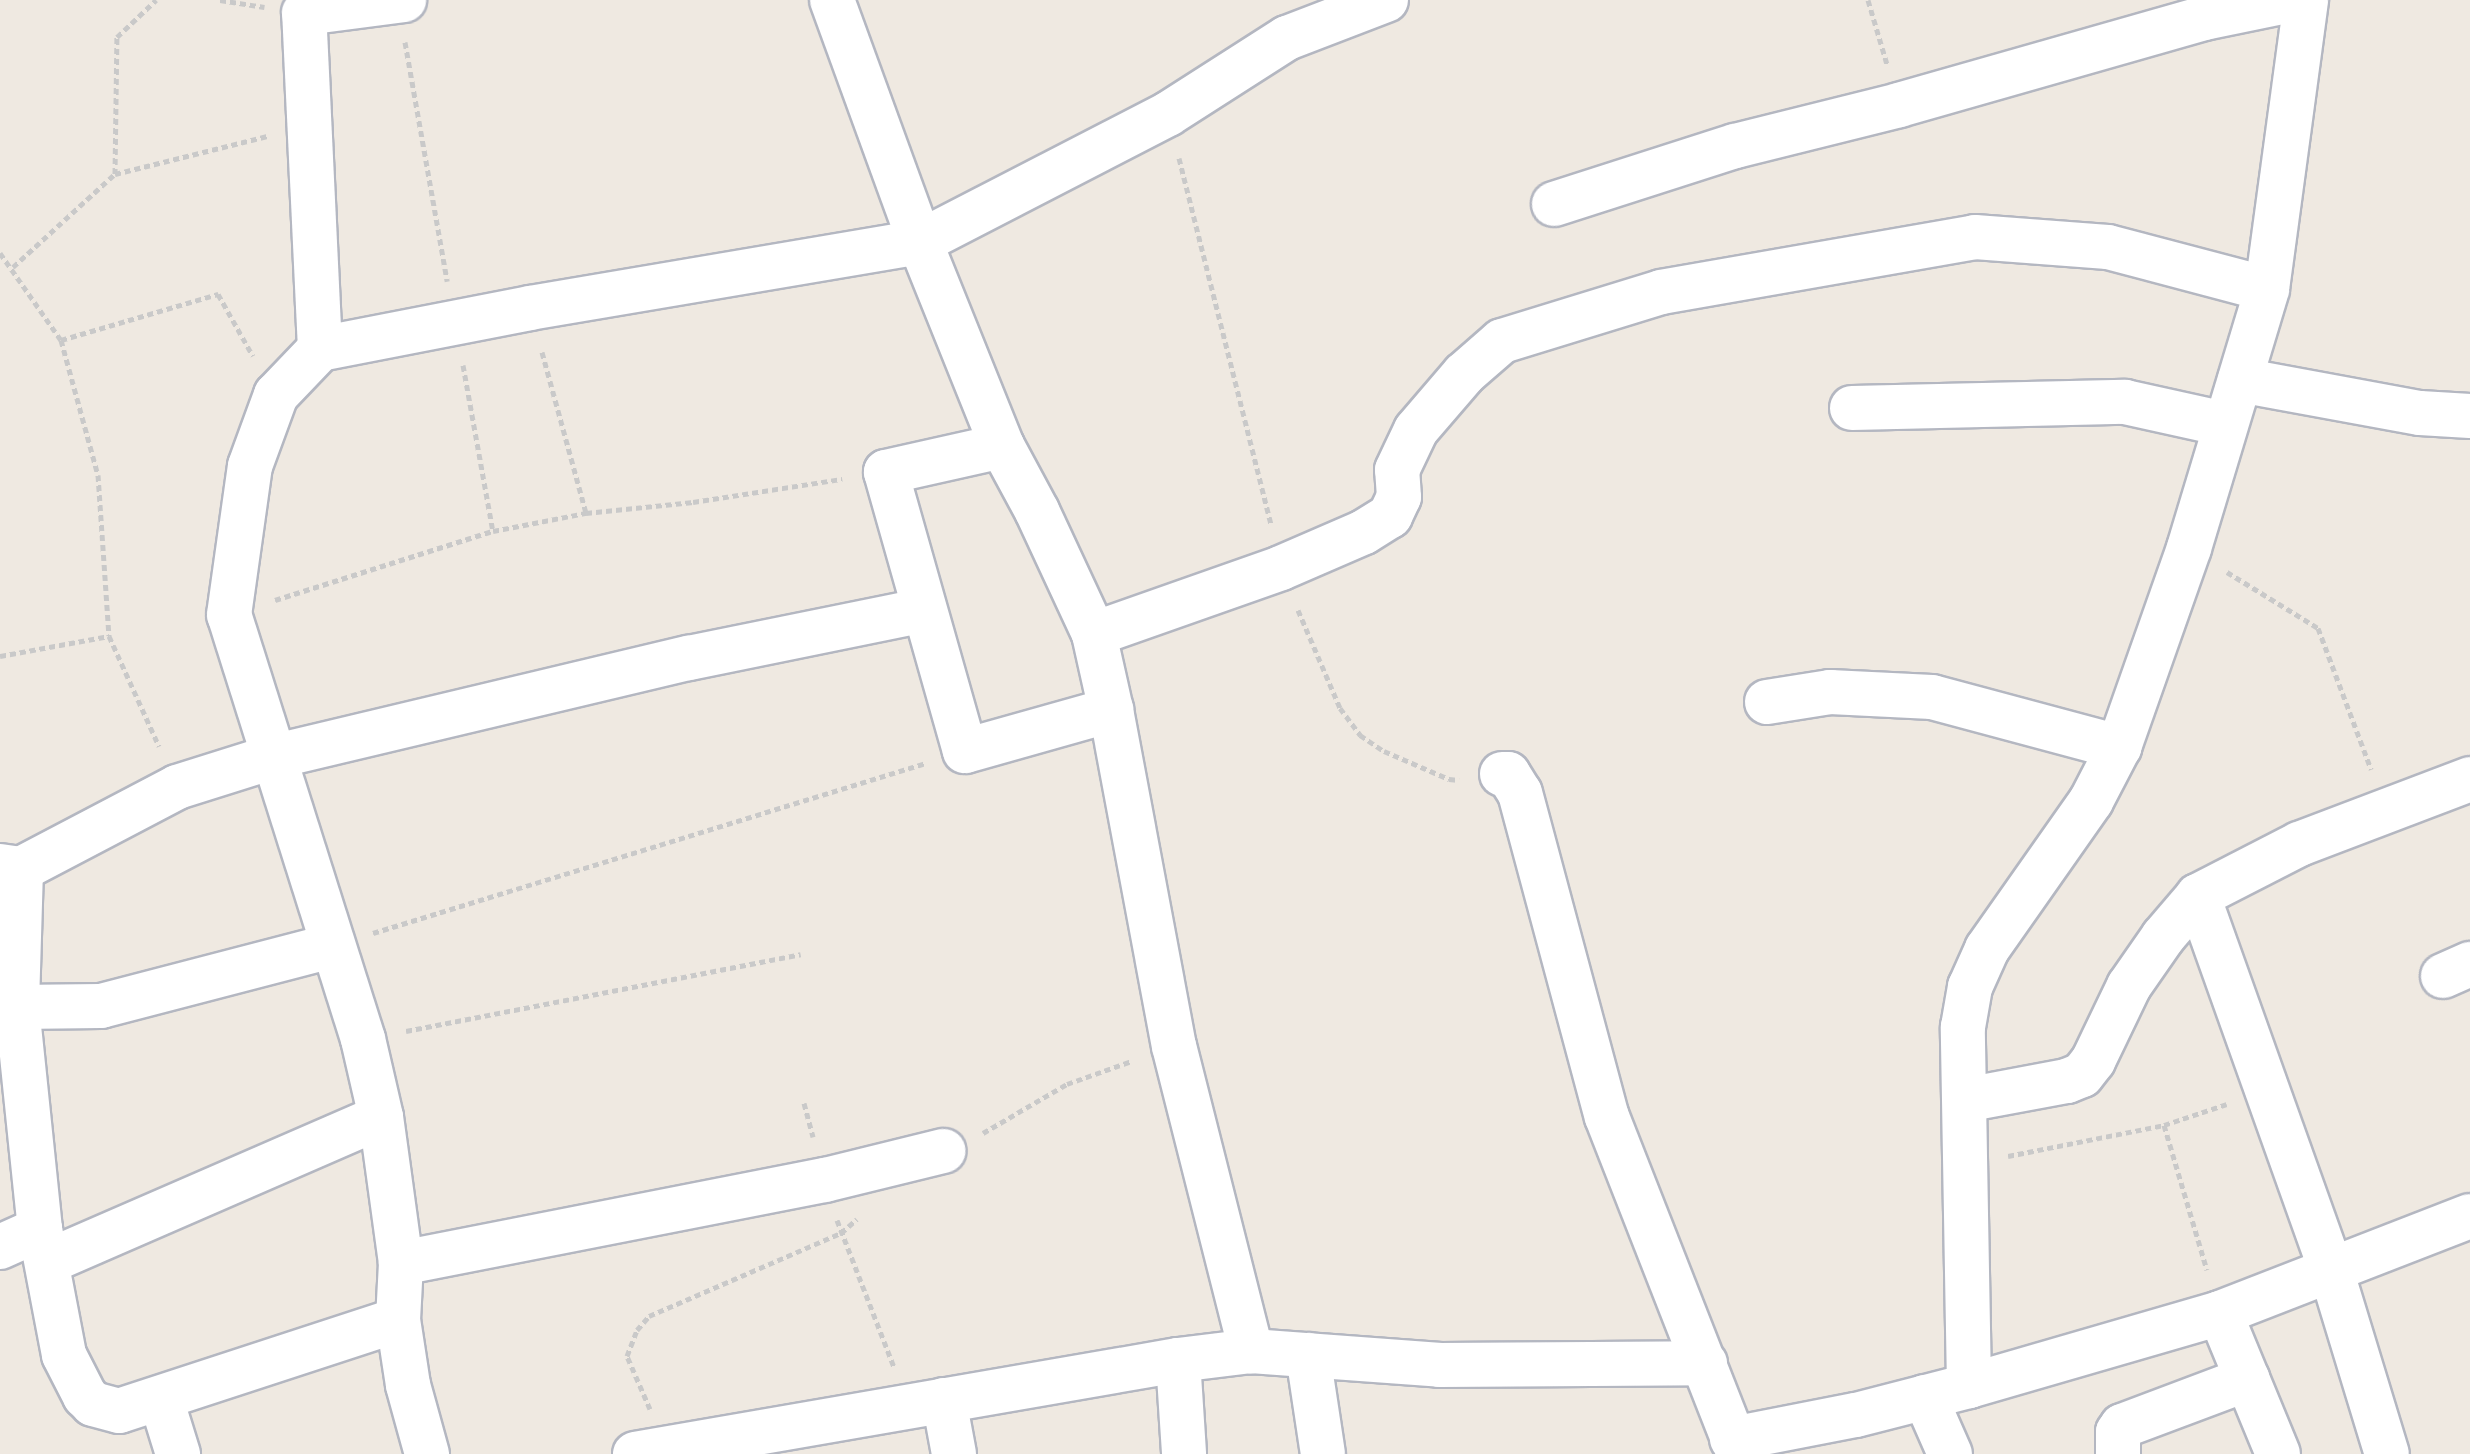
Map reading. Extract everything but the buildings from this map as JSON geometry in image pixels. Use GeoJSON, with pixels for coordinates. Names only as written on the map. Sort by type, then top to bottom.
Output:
{"type":"FeatureCollection","features":[{"type":"Feature","properties":{"kind":"street"},"geometry":{"type":"LineString","coordinates":[[832,0],[920,242],[1002,446],[1037,511],[1094,634],[1174,1046],[1251,1351]]}},
{"type":"Feature","properties":{"kind":"street"},"geometry":{"type":"LineString","coordinates":[[427,1454],[408,1385],[398,1320],[401,1263],[381,1117],[363,1039],[331,946],[229,615],[250,466],[276,395],[320,349],[530,308],[920,242],[1168,114],[1287,38],[1386,0]]}},
{"type":"Feature","properties":{"kind":"street"},"geometry":{"type":"LineString","coordinates":[[1554,204],[1735,146],[1899,105],[2204,18],[2292,0]]}},
{"type":"Feature","properties":{"kind":"street"},"geometry":{"type":"LineString","coordinates":[[1969,1386],[1963,1027],[1970,987],[1987,949],[2091,801],[2119,747],[2189,548],[2267,289],[2306,0]]}},
{"type":"Feature","properties":{"kind":"street"},"geometry":{"type":"LineString","coordinates":[[320,349],[304,13],[400,1]]}},
{"type":"Feature","properties":{"kind":"street"},"geometry":{"type":"LineString","coordinates":[[1094,634],[1281,568],[1364,532],[1390,516],[1399,497],[1397,470],[1416,430],[1464,374],[1502,341],[1661,292],[1975,237],[2108,247],[2267,289]]}},
{"type":"Feature","properties":{"kind":"street"},"geometry":{"type":"LineString","coordinates":[[2240,380],[2420,413],[2470,416]]}},
{"type":"Feature","properties":{"kind":"street"},"geometry":{"type":"LineString","coordinates":[[1852,408],[2125,402],[2225,424]]}},
{"type":"Feature","properties":{"kind":"street"},"geometry":{"type":"LineString","coordinates":[[1002,446],[886,472],[965,751],[1111,710]]}},
{"type":"Feature","properties":{"kind":"street"},"geometry":{"type":"LineString","coordinates":[[398,1320],[119,1411],[93,1404],[85,1396],[64,1355],[44,1246],[17,1007],[10,867],[177,787],[272,757],[689,658],[924,610]]}},
{"type":"Feature","properties":{"kind":"street"},"geometry":{"type":"LineString","coordinates":[[1767,702],[1830,692],[1932,697],[2119,747]]}},
{"type":"Feature","properties":{"kind":"street"},"geometry":{"type":"LineString","coordinates":[[1502,774],[1508,774],[1520,793],[1607,1117],[1735,1446],[1969,1386],[2220,1313],[2470,1216]]}},
{"type":"Feature","properties":{"kind":"street"},"geometry":{"type":"LineString","coordinates":[[1965,1100],[2067,1081],[2082,1075],[2093,1061],[2129,986],[2163,937],[2198,896],[2264,859],[2470,779]]}},
{"type":"Feature","properties":{"kind":"street"},"geometry":{"type":"LineString","coordinates":[[2198,896],[2331,1270],[2387,1454]]}},
{"type":"Feature","properties":{"kind":"street"},"geometry":{"type":"LineString","coordinates":[[17,1007],[101,1006],[331,946]]}},
{"type":"Feature","properties":{"kind":"street"},"geometry":{"type":"LineString","coordinates":[[0,1247],[44,1246],[381,1117]]}},
{"type":"Feature","properties":{"kind":"street"},"geometry":{"type":"LineString","coordinates":[[401,1263],[825,1180],[943,1151]]}},
{"type":"Feature","properties":{"kind":"street"},"geometry":{"type":"LineString","coordinates":[[2220,1313],[2278,1454]]}},
{"type":"Feature","properties":{"kind":"street"},"geometry":{"type":"LineString","coordinates":[[650,1451],[1178,1360],[1251,1351],[1440,1365],[1705,1363]]}},
{"type":"Feature","properties":{"kind":"street"},"geometry":{"type":"LineString","coordinates":[[1308,1355],[1323,1454]]}},
{"type":"Feature","properties":{"kind":"street"},"geometry":{"type":"LineString","coordinates":[[1178,1360],[1184,1454]]}},
{"type":"Feature","properties":{"kind":"street"},"geometry":{"type":"LineString","coordinates":[[2118,1454],[2118,1432],[2122,1426],[2247,1379]]}},
{"type":"Feature","properties":{"kind":"street"},"geometry":{"type":"LineString","coordinates":[[1925,1397],[1950,1454]]}},
{"type":"Feature","properties":{"kind":"street"},"geometry":{"type":"LineString","coordinates":[[161,1399],[178,1454]]}},
{"type":"Feature","properties":{"kind":"street"},"geometry":{"type":"LineString","coordinates":[[927,1403],[954,1454]]}},
{"type":"Feature","properties":{"kind":"path"},"geometry":{"type":"LineString","coordinates":[[115,174],[117,37],[156,0]]}},
{"type":"Feature","properties":{"kind":"path"},"geometry":{"type":"LineString","coordinates":[[1868,0],[1899,105]]}},
{"type":"Feature","properties":{"kind":"path"},"geometry":{"type":"LineString","coordinates":[[400,1],[493,531]]}},
{"type":"Feature","properties":{"kind":"path"},"geometry":{"type":"LineString","coordinates":[[1168,114],[1281,568],[1340,708],[1360,735],[1384,751],[1449,779],[1502,774]]}},
{"type":"Feature","properties":{"kind":"path"},"geometry":{"type":"LineString","coordinates":[[13,267],[115,174],[309,126]]}},
{"type":"Feature","properties":{"kind":"path"},"geometry":{"type":"LineString","coordinates":[[0,253],[13,267],[61,340],[98,475],[109,636],[177,787]]}},
{"type":"Feature","properties":{"kind":"path"},"geometry":{"type":"LineString","coordinates":[[61,340],[218,294],[276,395]]}},
{"type":"Feature","properties":{"kind":"path"},"geometry":{"type":"LineString","coordinates":[[530,308],[586,513]]}},
{"type":"Feature","properties":{"kind":"path"},"geometry":{"type":"LineString","coordinates":[[229,615],[493,531],[586,513],[693,502],[886,472]]}},
{"type":"Feature","properties":{"kind":"path"},"geometry":{"type":"LineString","coordinates":[[2189,548],[2318,628],[2386,812]]}},
{"type":"Feature","properties":{"kind":"path"},"geometry":{"type":"LineString","coordinates":[[0,656],[109,636]]}},
{"type":"Feature","properties":{"kind":"path"},"geometry":{"type":"LineString","coordinates":[[331,946],[965,751]]}},
{"type":"Feature","properties":{"kind":"path"},"geometry":{"type":"LineString","coordinates":[[363,1039],[801,954]]}},
{"type":"Feature","properties":{"kind":"path"},"geometry":{"type":"LineString","coordinates":[[943,1151],[998,1126],[1067,1084],[1174,1046]]}},
{"type":"Feature","properties":{"kind":"path"},"geometry":{"type":"LineString","coordinates":[[1965,1164],[2164,1125],[2266,1091]]}},
{"type":"Feature","properties":{"kind":"path"},"geometry":{"type":"LineString","coordinates":[[2164,1125],[2220,1313]]}},
{"type":"Feature","properties":{"kind":"path"},"geometry":{"type":"LineString","coordinates":[[650,1451],[627,1356],[637,1330],[649,1316],[841,1233],[927,1403]]}}]}
